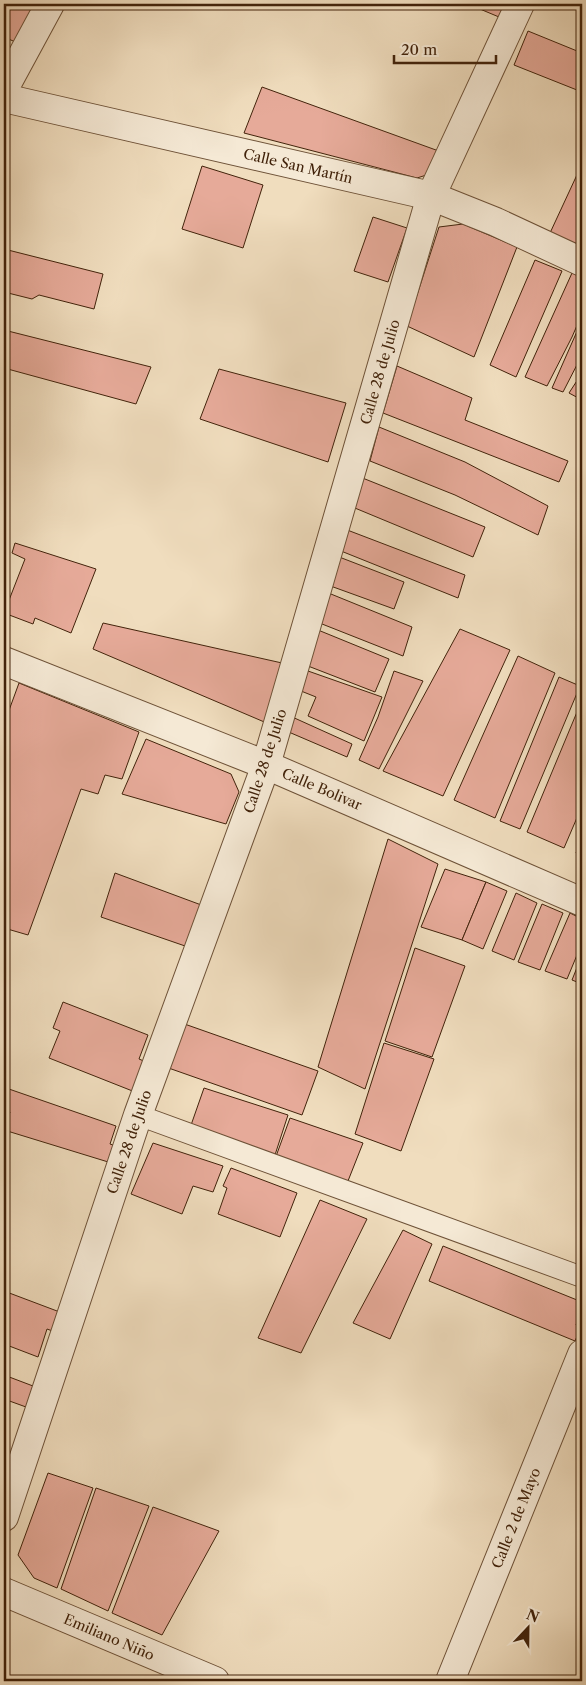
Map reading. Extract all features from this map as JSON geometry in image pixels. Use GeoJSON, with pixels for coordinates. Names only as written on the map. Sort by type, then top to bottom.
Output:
{"type":"FeatureCollection","features":[{"type":"Feature","properties":{"kind":"street"},"geometry":{"type":"LineString","coordinates":[[4,89],[50,4]]}},
{"type":"Feature","properties":{"kind":"street","name":"Calle 28 de Julio"},"geometry":{"type":"LineString","coordinates":[[4,1517],[138,1114],[266,765],[431,196],[520,4]]}},
{"type":"Feature","properties":{"kind":"street","name":"Calle San Martín"},"geometry":{"type":"LineString","coordinates":[[4,98],[431,196],[496,222],[582,262]]}},
{"type":"Feature","properties":{"kind":"street","name":"Calle Bolivar"},"geometry":{"type":"LineString","coordinates":[[4,661],[266,765],[582,902]]}},
{"type":"Feature","properties":{"kind":"street","name":"Calle 2 de Mayo"},"geometry":{"type":"LineString","coordinates":[[450,1681],[582,1354]]}},
{"type":"Feature","properties":{"kind":"street","name":"Emiliano Niño"},"geometry":{"type":"LineString","coordinates":[[4,1592],[215,1681]]}},
{"type":"Feature","properties":{"kind":"lane"},"geometry":{"type":"LineString","coordinates":[[138,1114],[582,1277]]}},
{"type":"Feature","properties":{"kind":"building"},"geometry":{"type":"Polygon","coordinates":[[[4,4],[40,4],[20,44],[4,37],[4,4]]]}},
{"type":"Feature","properties":{"kind":"building"},"geometry":{"type":"Polygon","coordinates":[[[468,4],[504,4],[499,17],[468,4]]]}},
{"type":"Feature","properties":{"kind":"building"},"geometry":{"type":"Polygon","coordinates":[[[528,31],[582,53],[582,92],[514,65],[528,31]]]}},
{"type":"Feature","properties":{"kind":"building"},"geometry":{"type":"Polygon","coordinates":[[[262,87],[447,154],[439,171],[417,178],[244,133],[262,87]]]}},
{"type":"Feature","properties":{"kind":"building"},"geometry":{"type":"Polygon","coordinates":[[[582,164],[582,251],[550,233],[582,164]]]}},
{"type":"Feature","properties":{"kind":"building"},"geometry":{"type":"Polygon","coordinates":[[[202,166],[263,185],[243,248],[182,229],[202,166]]]}},
{"type":"Feature","properties":{"kind":"building"},"geometry":{"type":"Polygon","coordinates":[[[373,217],[407,228],[388,282],[354,271],[373,217]]]}},
{"type":"Feature","properties":{"kind":"building"},"geometry":{"type":"Polygon","coordinates":[[[463,224],[517,247],[474,357],[407,326],[439,227],[463,224]]]}},
{"type":"Feature","properties":{"kind":"building"},"geometry":{"type":"Polygon","coordinates":[[[4,249],[103,274],[94,309],[39,295],[32,299],[4,292],[4,249]]]}},
{"type":"Feature","properties":{"kind":"building"},"geometry":{"type":"Polygon","coordinates":[[[535,260],[562,271],[516,377],[490,365],[535,260]]]}},
{"type":"Feature","properties":{"kind":"building"},"geometry":{"type":"Polygon","coordinates":[[[572,273],[582,277],[582,314],[547,386],[525,377],[572,273]]]}},
{"type":"Feature","properties":{"kind":"building"},"geometry":{"type":"Polygon","coordinates":[[[582,320],[582,355],[563,392],[552,388],[582,320]]]}},
{"type":"Feature","properties":{"kind":"building"},"geometry":{"type":"Polygon","coordinates":[[[4,330],[151,367],[136,404],[4,368],[4,330]]]}},
{"type":"Feature","properties":{"kind":"building"},"geometry":{"type":"Polygon","coordinates":[[[397,366],[472,398],[465,420],[568,461],[559,482],[383,413],[397,366]]]}},
{"type":"Feature","properties":{"kind":"building"},"geometry":{"type":"Polygon","coordinates":[[[219,369],[346,403],[328,462],[200,419],[219,369]]]}},
{"type":"Feature","properties":{"kind":"building"},"geometry":{"type":"Polygon","coordinates":[[[582,373],[582,400],[569,393],[582,373]]]}},
{"type":"Feature","properties":{"kind":"building"},"geometry":{"type":"Polygon","coordinates":[[[379,427],[465,462],[548,506],[538,535],[455,495],[370,461],[379,427]]]}},
{"type":"Feature","properties":{"kind":"building"},"geometry":{"type":"Polygon","coordinates":[[[360,477],[485,527],[473,557],[350,506],[360,477]]]}},
{"type":"Feature","properties":{"kind":"building"},"geometry":{"type":"Polygon","coordinates":[[[342,528],[465,575],[458,598],[336,549],[342,528]]]}},
{"type":"Feature","properties":{"kind":"building"},"geometry":{"type":"Polygon","coordinates":[[[15,543],[96,569],[71,633],[35,618],[33,624],[4,613],[25,559],[12,553],[15,543]]]}},
{"type":"Feature","properties":{"kind":"building"},"geometry":{"type":"Polygon","coordinates":[[[334,555],[404,582],[394,609],[325,584],[334,555]]]}},
{"type":"Feature","properties":{"kind":"building"},"geometry":{"type":"Polygon","coordinates":[[[326,592],[412,627],[403,656],[317,622],[326,592]]]}},
{"type":"Feature","properties":{"kind":"building"},"geometry":{"type":"Polygon","coordinates":[[[103,623],[291,665],[269,724],[93,649],[103,623]]]}},
{"type":"Feature","properties":{"kind":"building"},"geometry":{"type":"Polygon","coordinates":[[[460,629],[510,650],[443,796],[383,771],[460,629]]]}},
{"type":"Feature","properties":{"kind":"building"},"geometry":{"type":"Polygon","coordinates":[[[318,630],[389,659],[375,692],[308,666],[318,630]]]}},
{"type":"Feature","properties":{"kind":"building"},"geometry":{"type":"Polygon","coordinates":[[[518,656],[555,673],[495,818],[454,800],[518,656]]]}},
{"type":"Feature","properties":{"kind":"building"},"geometry":{"type":"Polygon","coordinates":[[[308,671],[382,697],[364,741],[308,716],[316,697],[301,691],[308,671]]]}},
{"type":"Feature","properties":{"kind":"building"},"geometry":{"type":"Polygon","coordinates":[[[394,671],[423,681],[379,769],[359,760],[378,717],[394,671]]]}},
{"type":"Feature","properties":{"kind":"building"},"geometry":{"type":"Polygon","coordinates":[[[559,677],[580,686],[520,829],[500,821],[559,677]]]}},
{"type":"Feature","properties":{"kind":"building"},"geometry":{"type":"Polygon","coordinates":[[[19,683],[139,732],[122,779],[105,775],[98,794],[81,789],[28,935],[4,928],[4,724],[19,683]]]}},
{"type":"Feature","properties":{"kind":"building"},"geometry":{"type":"Polygon","coordinates":[[[582,700],[582,806],[564,848],[527,832],[582,700]]]}},
{"type":"Feature","properties":{"kind":"building"},"geometry":{"type":"Polygon","coordinates":[[[290,716],[352,744],[347,757],[284,730],[290,716]]]}},
{"type":"Feature","properties":{"kind":"building"},"geometry":{"type":"Polygon","coordinates":[[[146,739],[231,774],[239,792],[226,824],[122,794],[146,739]]]}},
{"type":"Feature","properties":{"kind":"building"},"geometry":{"type":"Polygon","coordinates":[[[388,839],[438,864],[365,1089],[318,1067],[388,839]]]}},
{"type":"Feature","properties":{"kind":"building"},"geometry":{"type":"Polygon","coordinates":[[[582,839],[582,856],[576,853],[582,839]]]}},
{"type":"Feature","properties":{"kind":"building"},"geometry":{"type":"Polygon","coordinates":[[[445,869],[486,882],[462,940],[421,927],[445,869]]]}},
{"type":"Feature","properties":{"kind":"building"},"geometry":{"type":"Polygon","coordinates":[[[115,873],[204,906],[188,947],[101,917],[115,873]]]}},
{"type":"Feature","properties":{"kind":"building"},"geometry":{"type":"Polygon","coordinates":[[[486,882],[507,891],[483,949],[462,940],[486,882]]]}},
{"type":"Feature","properties":{"kind":"building"},"geometry":{"type":"Polygon","coordinates":[[[516,893],[537,903],[514,960],[492,951],[516,893]]]}},
{"type":"Feature","properties":{"kind":"building"},"geometry":{"type":"Polygon","coordinates":[[[542,904],[563,913],[540,970],[518,962],[542,904]]]}},
{"type":"Feature","properties":{"kind":"building"},"geometry":{"type":"Polygon","coordinates":[[[570,913],[582,919],[582,943],[567,979],[545,971],[570,913]]]}},
{"type":"Feature","properties":{"kind":"building"},"geometry":{"type":"Polygon","coordinates":[[[415,948],[465,966],[432,1057],[385,1041],[415,948]]]}},
{"type":"Feature","properties":{"kind":"building"},"geometry":{"type":"Polygon","coordinates":[[[582,955],[582,984],[572,980],[582,955]]]}},
{"type":"Feature","properties":{"kind":"building"},"geometry":{"type":"Polygon","coordinates":[[[63,1002],[148,1035],[139,1059],[146,1062],[135,1092],[49,1058],[60,1031],[53,1028],[63,1002]]]}},
{"type":"Feature","properties":{"kind":"building"},"geometry":{"type":"Polygon","coordinates":[[[176,1021],[318,1071],[302,1115],[160,1065],[176,1021]]]}},
{"type":"Feature","properties":{"kind":"building"},"geometry":{"type":"Polygon","coordinates":[[[384,1043],[434,1059],[401,1151],[355,1134],[384,1043]]]}},
{"type":"Feature","properties":{"kind":"building"},"geometry":{"type":"Polygon","coordinates":[[[6,1088],[116,1126],[110,1144],[124,1149],[118,1165],[4,1130],[10,1112],[4,1110],[6,1088]]]}},
{"type":"Feature","properties":{"kind":"building"},"geometry":{"type":"Polygon","coordinates":[[[204,1088],[288,1115],[273,1161],[190,1128],[204,1088]]]}},
{"type":"Feature","properties":{"kind":"building"},"geometry":{"type":"Polygon","coordinates":[[[290,1118],[363,1143],[346,1186],[275,1159],[290,1118]]]}},
{"type":"Feature","properties":{"kind":"building"},"geometry":{"type":"Polygon","coordinates":[[[153,1143],[223,1166],[213,1192],[193,1186],[182,1214],[131,1194],[153,1143]]]}},
{"type":"Feature","properties":{"kind":"building"},"geometry":{"type":"Polygon","coordinates":[[[231,1168],[297,1193],[280,1237],[218,1214],[227,1188],[223,1186],[231,1168]]]}},
{"type":"Feature","properties":{"kind":"building"},"geometry":{"type":"Polygon","coordinates":[[[320,1200],[367,1219],[301,1353],[258,1338],[320,1200]]]}},
{"type":"Feature","properties":{"kind":"building"},"geometry":{"type":"Polygon","coordinates":[[[403,1230],[432,1244],[390,1339],[353,1323],[403,1230]]]}},
{"type":"Feature","properties":{"kind":"building"},"geometry":{"type":"Polygon","coordinates":[[[443,1246],[582,1302],[582,1308],[576,1325],[581,1327],[575,1341],[429,1281],[443,1246]]]}},
{"type":"Feature","properties":{"kind":"building"},"geometry":{"type":"Polygon","coordinates":[[[4,1291],[65,1314],[58,1333],[47,1329],[38,1357],[4,1344],[4,1291]]]}},
{"type":"Feature","properties":{"kind":"building"},"geometry":{"type":"Polygon","coordinates":[[[4,1375],[33,1386],[26,1407],[4,1399],[4,1375]]]}},
{"type":"Feature","properties":{"kind":"building"},"geometry":{"type":"Polygon","coordinates":[[[48,1473],[93,1488],[57,1588],[34,1578],[18,1555],[48,1473]]]}},
{"type":"Feature","properties":{"kind":"building"},"geometry":{"type":"Polygon","coordinates":[[[96,1488],[149,1506],[108,1611],[61,1589],[96,1488]]]}},
{"type":"Feature","properties":{"kind":"building"},"geometry":{"type":"Polygon","coordinates":[[[153,1507],[219,1531],[162,1635],[112,1613],[153,1507]]]}}]}
